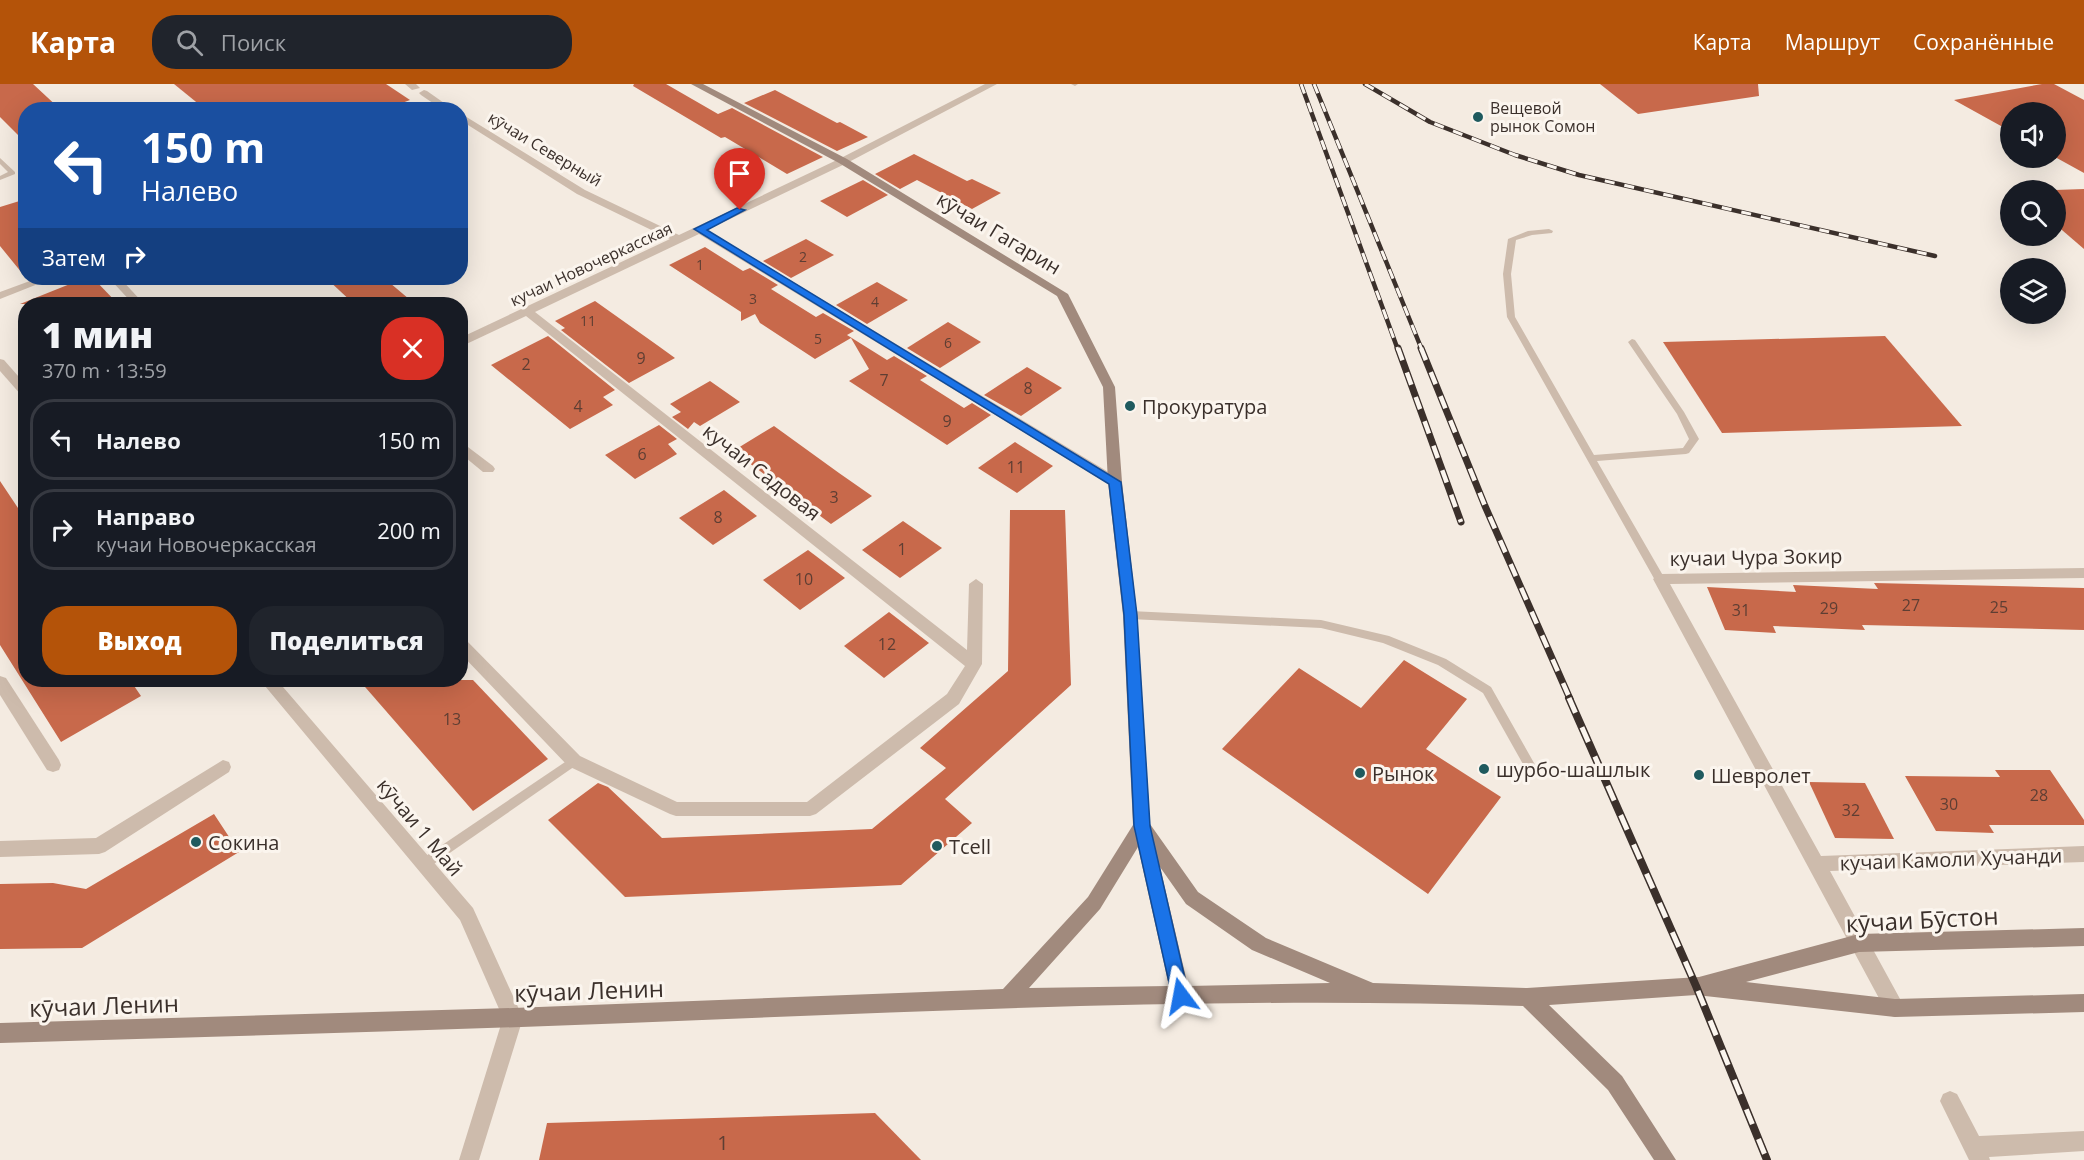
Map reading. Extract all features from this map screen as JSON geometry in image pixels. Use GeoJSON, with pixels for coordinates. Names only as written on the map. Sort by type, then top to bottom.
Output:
{"type":"FeatureCollection","features":[{"type":"Feature","properties":{"kind":"main road","name":"кӯчаи Гагарин"},"geometry":{"type":"LineString","coordinates":[[696,84],[843,161],[1062,294],[1109,387],[1115,482],[1130,615],[1142,826],[1181,996]]}},
{"type":"Feature","properties":{"kind":"main road"},"geometry":{"type":"LineString","coordinates":[[1007,998],[1094,903],[1142,826],[1192,898],[1259,944],[1375,992]]}},
{"type":"Feature","properties":{"kind":"main road","name":"кӯчаи Бӯстон"},"geometry":{"type":"LineString","coordinates":[[1696,986],[1859,943],[2084,938]]}},
{"type":"Feature","properties":{"kind":"main road"},"geometry":{"type":"LineString","coordinates":[[1696,986],[1894,1008],[2084,1004]]}},
{"type":"Feature","properties":{"kind":"main road","name":"кӯчаи Ленин"},"geometry":{"type":"LineString","coordinates":[[0,1033],[513,1018],[1007,998],[1375,992],[1527,997],[1696,986]]}},
{"type":"Feature","properties":{"kind":"main road"},"geometry":{"type":"LineString","coordinates":[[1527,997],[1615,1083],[1666,1160]]}},
{"type":"Feature","properties":{"kind":"street"},"geometry":{"type":"LineString","coordinates":[[970,84],[987,87]]}},
{"type":"Feature","properties":{"kind":"street","name":"кучаи Новочеркасская"},"geometry":{"type":"LineString","coordinates":[[468,339],[843,161],[987,87]]}},
{"type":"Feature","properties":{"kind":"street"},"geometry":{"type":"LineString","coordinates":[[416,88],[438,102]]}},
{"type":"Feature","properties":{"kind":"street","name":"кӯчаи Северный"},"geometry":{"type":"LineString","coordinates":[[468,121],[581,192],[679,239]]}},
{"type":"Feature","properties":{"kind":"street"},"geometry":{"type":"LineString","coordinates":[[699,229],[1115,482]]}},
{"type":"Feature","properties":{"kind":"street"},"geometry":{"type":"LineString","coordinates":[[0,296],[29,285]]}},
{"type":"Feature","properties":{"kind":"street"},"geometry":{"type":"LineString","coordinates":[[121,285],[132,297]]}},
{"type":"Feature","properties":{"kind":"street","name":"кучаи Садовая"},"geometry":{"type":"LineString","coordinates":[[526,311],[974,664]]}},
{"type":"Feature","properties":{"kind":"street"},"geometry":{"type":"LineString","coordinates":[[0,363],[18,384]]}},
{"type":"Feature","properties":{"kind":"street"},"geometry":{"type":"LineString","coordinates":[[468,452],[488,469]]}},
{"type":"Feature","properties":{"kind":"street","name":"кучаи Чура Зокир"},"geometry":{"type":"LineString","coordinates":[[1894,1008],[1660,579],[2084,573]]}},
{"type":"Feature","properties":{"kind":"street"},"geometry":{"type":"LineString","coordinates":[[468,651],[574,761],[676,809],[810,809],[954,699],[974,664],[976,584]]}},
{"type":"Feature","properties":{"kind":"street"},"geometry":{"type":"LineString","coordinates":[[0,682],[53,765]]}},
{"type":"Feature","properties":{"kind":"street","name":"кӯчаи 1 Май"},"geometry":{"type":"LineString","coordinates":[[274,687],[467,914],[513,1018]]}},
{"type":"Feature","properties":{"kind":"street"},"geometry":{"type":"LineString","coordinates":[[0,849],[99,846],[223,767]]}},
{"type":"Feature","properties":{"kind":"street","name":"кучаи Камоли Хучанди"},"geometry":{"type":"LineString","coordinates":[[1817,864],[2084,854]]}},
{"type":"Feature","properties":{"kind":"street"},"geometry":{"type":"LineString","coordinates":[[469,1160],[513,1018]]}},
{"type":"Feature","properties":{"kind":"street"},"geometry":{"type":"LineString","coordinates":[[1950,1101],[1977,1154],[2084,1141]]}},
{"type":"Feature","properties":{"kind":"lane"},"geometry":{"type":"LineString","coordinates":[[0,160],[13,173],[0,178]]}},
{"type":"Feature","properties":{"kind":"lane"},"geometry":{"type":"LineString","coordinates":[[1549,231],[1531,232],[1512,239],[1507,274],[1512,317],[1660,579]]}},
{"type":"Feature","properties":{"kind":"lane"},"geometry":{"type":"LineString","coordinates":[[1592,458],[1686,451],[1694,439],[1681,414],[1632,342]]}},
{"type":"Feature","properties":{"kind":"lane"},"geometry":{"type":"LineString","coordinates":[[1130,615],[1321,624],[1385,639],[1442,662],[1487,690],[1511,729],[1532,771]]}},
{"type":"Feature","properties":{"kind":"lane"},"geometry":{"type":"LineString","coordinates":[[424,864],[574,761]]}},
{"type":"Feature","properties":{"kind":"building"},"geometry":{"type":"Polygon","coordinates":[[[0,84],[33,84],[52,102],[18,102],[18,135],[0,117],[0,84]]]}},
{"type":"Feature","properties":{"kind":"building"},"geometry":{"type":"Polygon","coordinates":[[[174,84],[386,84],[410,100],[405,102],[196,102],[174,84]]]}},
{"type":"Feature","properties":{"kind":"building"},"geometry":{"type":"Polygon","coordinates":[[[634,84],[666,84],[718,114],[732,108],[823,157],[787,174],[725,137],[721,138],[633,86],[634,84]]]}},
{"type":"Feature","properties":{"kind":"building"},"geometry":{"type":"Polygon","coordinates":[[[1600,84],[1758,84],[1759,96],[1638,114],[1600,84]]]}},
{"type":"Feature","properties":{"kind":"building"},"geometry":{"type":"Polygon","coordinates":[[[2042,84],[2054,84],[2084,100],[2084,173],[2066,163],[2066,102],[2000,102],[2000,125],[1954,100],[2042,84]]]}},
{"type":"Feature","properties":{"kind":"building"},"geometry":{"type":"Polygon","coordinates":[[[775,90],[868,137],[837,151],[744,103],[775,90]]]}},
{"type":"Feature","properties":{"kind":"building"},"geometry":{"type":"Polygon","coordinates":[[[914,154],[967,181],[972,179],[1001,193],[972,209],[917,180],[900,189],[875,174],[914,154]]]}},
{"type":"Feature","properties":{"kind":"building"},"geometry":{"type":"Polygon","coordinates":[[[863,180],[888,195],[847,217],[820,201],[863,180]]]}},
{"type":"Feature","properties":{"kind":"building"},"geometry":{"type":"Polygon","coordinates":[[[2084,189],[2084,249],[2066,233],[2066,190],[2084,189]]]}},
{"type":"Feature","properties":{"kind":"building"},"geometry":{"type":"Polygon","coordinates":[[[18,201],[18,268],[0,246],[0,207],[18,201]]]}},
{"type":"Feature","properties":{"kind":"building"},"geometry":{"type":"Polygon","coordinates":[[[806,239],[834,255],[791,278],[763,261],[806,239]]]}},
{"type":"Feature","properties":{"kind":"building"},"geometry":{"type":"Polygon","coordinates":[[[705,247],[743,271],[750,268],[778,285],[771,289],[816,317],[823,313],[854,331],[847,335],[887,360],[894,356],[927,376],[920,380],[964,408],[972,403],[991,415],[947,445],[849,381],[869,369],[851,338],[815,359],[760,323],[755,314],[741,321],[741,312],[669,265],[705,247]]]}},
{"type":"Feature","properties":{"kind":"building"},"geometry":{"type":"Polygon","coordinates":[[[877,282],[908,300],[867,324],[836,305],[877,282]]]}},
{"type":"Feature","properties":{"kind":"building"},"geometry":{"type":"Polygon","coordinates":[[[68,285],[100,285],[111,297],[38,297],[68,285]]]}},
{"type":"Feature","properties":{"kind":"building"},"geometry":{"type":"Polygon","coordinates":[[[334,285],[392,285],[407,297],[346,297],[334,285]]]}},
{"type":"Feature","properties":{"kind":"building"},"geometry":{"type":"Polygon","coordinates":[[[595,301],[675,358],[629,383],[561,330],[565,328],[555,321],[595,301]]]}},
{"type":"Feature","properties":{"kind":"building"},"geometry":{"type":"Polygon","coordinates":[[[948,322],[981,342],[940,368],[907,348],[948,322]]]}},
{"type":"Feature","properties":{"kind":"building"},"geometry":{"type":"Polygon","coordinates":[[[548,336],[615,390],[603,397],[613,405],[570,429],[491,365],[548,336]]]}},
{"type":"Feature","properties":{"kind":"building"},"geometry":{"type":"Polygon","coordinates":[[[1885,336],[1962,426],[1722,433],[1663,342],[1885,336]]]}},
{"type":"Feature","properties":{"kind":"building"},"geometry":{"type":"Polygon","coordinates":[[[1027,367],[1062,388],[1021,416],[984,395],[1027,367]]]}},
{"type":"Feature","properties":{"kind":"building"},"geometry":{"type":"Polygon","coordinates":[[[710,381],[740,402],[700,426],[694,422],[688,429],[672,417],[681,412],[670,404],[710,381]]]}},
{"type":"Feature","properties":{"kind":"building"},"geometry":{"type":"Polygon","coordinates":[[[659,425],[677,439],[668,444],[677,454],[635,479],[605,455],[659,425]]]}},
{"type":"Feature","properties":{"kind":"building"},"geometry":{"type":"Polygon","coordinates":[[[774,426],[872,496],[831,524],[733,451],[774,426]]]}},
{"type":"Feature","properties":{"kind":"building"},"geometry":{"type":"Polygon","coordinates":[[[1015,442],[1053,466],[1017,493],[978,468],[1015,442]]]}},
{"type":"Feature","properties":{"kind":"building"},"geometry":{"type":"Polygon","coordinates":[[[0,481],[18,508],[18,674],[0,645],[0,481]]]}},
{"type":"Feature","properties":{"kind":"building"},"geometry":{"type":"Polygon","coordinates":[[[724,490],[757,516],[713,545],[679,518],[724,490]]]}},
{"type":"Feature","properties":{"kind":"building"},"geometry":{"type":"Polygon","coordinates":[[[1010,510],[1065,510],[1071,685],[945,799],[972,823],[901,885],[625,897],[548,820],[598,783],[608,787],[662,838],[872,829],[946,768],[920,748],[1008,671],[1010,510]]]}},
{"type":"Feature","properties":{"kind":"building"},"geometry":{"type":"Polygon","coordinates":[[[903,521],[942,548],[900,578],[862,550],[903,521]]]}},
{"type":"Feature","properties":{"kind":"building"},"geometry":{"type":"Polygon","coordinates":[[[808,550],[845,578],[800,610],[763,580],[808,550]]]}},
{"type":"Feature","properties":{"kind":"building"},"geometry":{"type":"Polygon","coordinates":[[[1874,583],[2084,588],[2084,630],[1862,625],[1865,630],[1773,626],[1776,633],[1725,630],[1707,587],[1796,592],[1793,585],[1878,589],[1874,583]]]}},
{"type":"Feature","properties":{"kind":"building"},"geometry":{"type":"Polygon","coordinates":[[[889,612],[929,643],[884,678],[844,646],[889,612]]]}},
{"type":"Feature","properties":{"kind":"building","name":"Рынок"},"geometry":{"type":"Polygon","coordinates":[[[1404,660],[1467,699],[1426,749],[1501,797],[1428,894],[1222,749],[1299,668],[1361,708],[1404,660]]]}},
{"type":"Feature","properties":{"kind":"building"},"geometry":{"type":"Polygon","coordinates":[[[468,680],[473,680],[548,759],[473,811],[365,687],[468,687],[468,680]]]}},
{"type":"Feature","properties":{"kind":"building"},"geometry":{"type":"Polygon","coordinates":[[[26,687],[135,687],[141,696],[61,742],[26,687]]]}},
{"type":"Feature","properties":{"kind":"building"},"geometry":{"type":"Polygon","coordinates":[[[1995,770],[2050,770],[2084,820],[2084,825],[1989,825],[1994,833],[1936,831],[1905,776],[2000,777],[1995,770]]]}},
{"type":"Feature","properties":{"kind":"building"},"geometry":{"type":"Polygon","coordinates":[[[1809,782],[1865,783],[1894,839],[1835,838],[1809,782]]]}},
{"type":"Feature","properties":{"kind":"building"},"geometry":{"type":"Polygon","coordinates":[[[214,814],[239,852],[82,948],[0,949],[0,884],[53,883],[86,889],[214,814]]]}},
{"type":"Feature","properties":{"kind":"building"},"geometry":{"type":"Polygon","coordinates":[[[875,1113],[921,1160],[539,1160],[547,1123],[875,1113]]]}},
{"type":"Feature","properties":{"kind":"railway"},"geometry":{"type":"LineString","coordinates":[[1301,84],[1398,350]]}},
{"type":"Feature","properties":{"kind":"railway"},"geometry":{"type":"LineString","coordinates":[[1314,84],[1422,350]]}},
{"type":"Feature","properties":{"kind":"railway"},"geometry":{"type":"LineString","coordinates":[[1365,84],[1430,122],[1515,155],[1579,175],[1935,256]]}},
{"type":"Feature","properties":{"kind":"railway"},"geometry":{"type":"LineString","coordinates":[[1398,348],[1461,522]]}},
{"type":"Feature","properties":{"kind":"railway"},"geometry":{"type":"LineString","coordinates":[[1421,348],[1485,506],[1570,699]]}},
{"type":"Feature","properties":{"kind":"railway"},"geometry":{"type":"LineString","coordinates":[[1569,698],[1696,986],[1767,1160]]}},
{"type":"Feature","properties":{"kind":"place","name":"Вещевой рынок Сомон"},"geometry":{"type":"Point","coordinates":[1478,117]}},
{"type":"Feature","properties":{"kind":"place","name":"Прокуратура"},"geometry":{"type":"Point","coordinates":[1130,406]}},
{"type":"Feature","properties":{"kind":"place","name":"шурбо-шашлык"},"geometry":{"type":"Point","coordinates":[1484,769]}},
{"type":"Feature","properties":{"kind":"place","name":"Рынок"},"geometry":{"type":"Point","coordinates":[1360,773]}},
{"type":"Feature","properties":{"kind":"place","name":"Шевролет"},"geometry":{"type":"Point","coordinates":[1699,775]}},
{"type":"Feature","properties":{"kind":"place","name":"Сокина"},"geometry":{"type":"Point","coordinates":[196,842]}},
{"type":"Feature","properties":{"kind":"place","name":"Tcell"},"geometry":{"type":"Point","coordinates":[937,846]}},
{"type":"Feature","properties":{"kind":"route"},"geometry":{"type":"LineString","coordinates":[[740,210],[699,229],[1115,482],[1130,615],[1142,826],[1181,996]]}}]}
